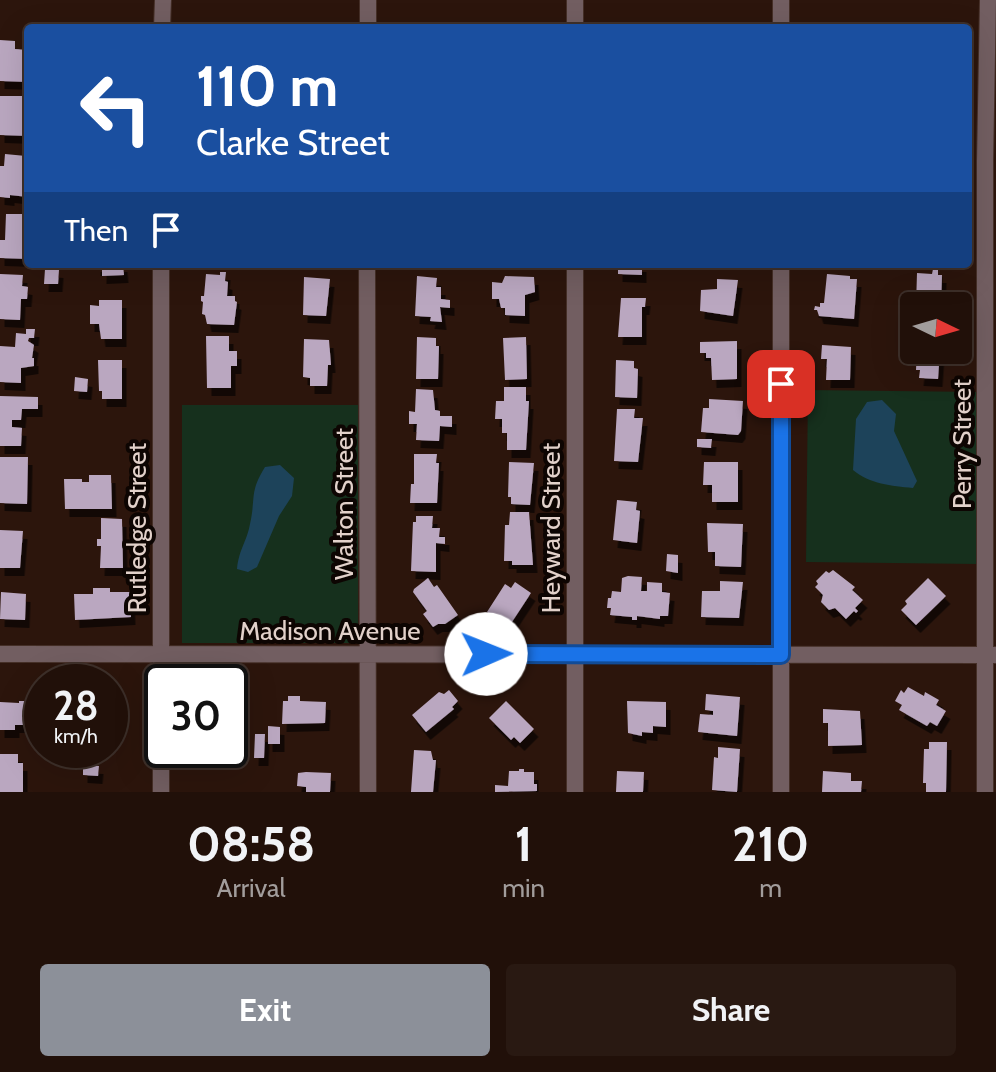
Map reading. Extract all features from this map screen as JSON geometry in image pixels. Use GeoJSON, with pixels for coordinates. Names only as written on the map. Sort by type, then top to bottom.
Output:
{"type":"FeatureCollection","features":[{"type":"Feature","properties":{"kind":"street"},"geometry":{"type":"LineString","coordinates":[[162,24],[163,0]]}},
{"type":"Feature","properties":{"kind":"street"},"geometry":{"type":"LineString","coordinates":[[368,0],[368,24]]}},
{"type":"Feature","properties":{"kind":"street"},"geometry":{"type":"LineString","coordinates":[[575,0],[575,24]]}},
{"type":"Feature","properties":{"kind":"street"},"geometry":{"type":"LineString","coordinates":[[781,0],[781,24]]}},
{"type":"Feature","properties":{"kind":"street","name":"Perry Street"},"geometry":{"type":"LineString","coordinates":[[985,792],[991,655],[985,161],[988,0]]}},
{"type":"Feature","properties":{"kind":"street","name":"Rutledge Street"},"geometry":{"type":"LineString","coordinates":[[161,268],[161,792]]}},
{"type":"Feature","properties":{"kind":"street","name":"Walton Street"},"geometry":{"type":"LineString","coordinates":[[367,268],[368,792]]}},
{"type":"Feature","properties":{"kind":"street","name":"Heyward Street"},"geometry":{"type":"LineString","coordinates":[[575,268],[575,792]]}},
{"type":"Feature","properties":{"kind":"street"},"geometry":{"type":"LineString","coordinates":[[781,268],[781,792]]}},
{"type":"Feature","properties":{"kind":"street","name":"Madison Avenue"},"geometry":{"type":"LineString","coordinates":[[0,654],[991,655]]}},
{"type":"Feature","properties":{"kind":"green space"},"geometry":{"type":"Polygon","coordinates":[[[808,390],[980,392],[978,564],[806,562],[808,390]]]}},
{"type":"Feature","properties":{"kind":"green space"},"geometry":{"type":"Polygon","coordinates":[[[182,405],[358,405],[358,643],[182,643],[182,405]]]}},
{"type":"Feature","properties":{"kind":"water"},"geometry":{"type":"Polygon","coordinates":[[[882,400],[896,414],[894,431],[917,481],[913,488],[874,481],[853,470],[856,419],[867,402],[882,400]]]}},
{"type":"Feature","properties":{"kind":"water"},"geometry":{"type":"Polygon","coordinates":[[[280,465],[294,478],[292,496],[279,516],[257,567],[248,572],[237,569],[249,530],[257,483],[265,467],[280,465]]]}},
{"type":"Feature","properties":{"kind":"building"},"geometry":{"type":"Polygon","coordinates":[[[0,40],[15,41],[15,49],[24,50],[24,82],[0,81],[0,40]]]}},
{"type":"Feature","properties":{"kind":"building"},"geometry":{"type":"Polygon","coordinates":[[[0,96],[24,96],[24,136],[0,135],[0,96]]]}},
{"type":"Feature","properties":{"kind":"building"},"geometry":{"type":"Polygon","coordinates":[[[5,154],[24,156],[24,197],[0,197],[0,166],[4,166],[5,154]]]}},
{"type":"Feature","properties":{"kind":"building"},"geometry":{"type":"Polygon","coordinates":[[[6,214],[24,214],[24,259],[0,258],[0,240],[5,240],[6,214]]]}},
{"type":"Feature","properties":{"kind":"building"},"geometry":{"type":"Polygon","coordinates":[[[102,268],[123,268],[124,275],[102,276],[102,268]]]}},
{"type":"Feature","properties":{"kind":"building"},"geometry":{"type":"Polygon","coordinates":[[[618,268],[642,268],[642,275],[618,274],[618,268]]]}},
{"type":"Feature","properties":{"kind":"building"},"geometry":{"type":"Polygon","coordinates":[[[45,269],[59,270],[58,284],[44,284],[45,269]]]}},
{"type":"Feature","properties":{"kind":"building"},"geometry":{"type":"Polygon","coordinates":[[[933,269],[938,269],[938,275],[942,275],[941,292],[916,292],[917,273],[932,274],[933,269]]]}},
{"type":"Feature","properties":{"kind":"building"},"geometry":{"type":"Polygon","coordinates":[[[220,272],[226,272],[227,296],[235,296],[237,302],[234,325],[207,324],[202,314],[201,296],[204,296],[206,274],[220,275],[220,272]]]}},
{"type":"Feature","properties":{"kind":"building"},"geometry":{"type":"Polygon","coordinates":[[[0,274],[23,275],[22,286],[28,287],[27,299],[21,299],[20,320],[0,319],[0,274]]]}},
{"type":"Feature","properties":{"kind":"building"},"geometry":{"type":"Polygon","coordinates":[[[827,274],[857,279],[854,319],[819,316],[814,310],[815,306],[820,307],[820,303],[824,303],[827,274]]]}},
{"type":"Feature","properties":{"kind":"building"},"geometry":{"type":"Polygon","coordinates":[[[417,276],[437,278],[436,287],[441,287],[441,299],[450,300],[450,308],[440,307],[442,322],[430,321],[431,317],[415,316],[417,276]]]}},
{"type":"Feature","properties":{"kind":"building"},"geometry":{"type":"Polygon","coordinates":[[[505,276],[534,277],[535,292],[525,295],[525,316],[505,315],[505,308],[501,308],[499,299],[492,299],[492,282],[502,283],[505,276]]]}},
{"type":"Feature","properties":{"kind":"building"},"geometry":{"type":"Polygon","coordinates":[[[304,277],[330,279],[326,316],[303,315],[304,277]]]}},
{"type":"Feature","properties":{"kind":"building"},"geometry":{"type":"Polygon","coordinates":[[[717,279],[738,280],[733,316],[700,311],[701,290],[717,289],[717,279]]]}},
{"type":"Feature","properties":{"kind":"building"},"geometry":{"type":"Polygon","coordinates":[[[621,298],[646,298],[645,307],[642,307],[642,337],[618,337],[621,298]]]}},
{"type":"Feature","properties":{"kind":"building"},"geometry":{"type":"Polygon","coordinates":[[[99,300],[122,300],[122,339],[101,339],[99,324],[90,324],[90,305],[99,306],[99,300]]]}},
{"type":"Feature","properties":{"kind":"building"},"geometry":{"type":"Polygon","coordinates":[[[26,329],[35,329],[34,338],[28,341],[34,345],[34,366],[21,368],[21,383],[0,382],[0,346],[15,347],[16,333],[26,334],[26,329]]]}},
{"type":"Feature","properties":{"kind":"building"},"geometry":{"type":"Polygon","coordinates":[[[206,336],[229,336],[229,351],[237,351],[237,366],[231,366],[231,388],[207,388],[206,336]]]}},
{"type":"Feature","properties":{"kind":"building"},"geometry":{"type":"Polygon","coordinates":[[[417,337],[436,338],[436,346],[439,346],[438,379],[416,379],[417,337]]]}},
{"type":"Feature","properties":{"kind":"building"},"geometry":{"type":"Polygon","coordinates":[[[526,337],[527,379],[505,380],[503,338],[526,337]]]}},
{"type":"Feature","properties":{"kind":"building"},"geometry":{"type":"Polygon","coordinates":[[[304,339],[329,340],[331,365],[328,365],[327,386],[310,386],[310,378],[303,377],[304,339]]]}},
{"type":"Feature","properties":{"kind":"building"},"geometry":{"type":"Polygon","coordinates":[[[737,341],[737,379],[712,380],[711,358],[706,358],[706,353],[700,353],[700,342],[737,341]]]}},
{"type":"Feature","properties":{"kind":"building"},"geometry":{"type":"Polygon","coordinates":[[[822,345],[851,347],[850,380],[826,380],[827,359],[821,359],[822,345]]]}},
{"type":"Feature","properties":{"kind":"building"},"geometry":{"type":"Polygon","coordinates":[[[98,360],[122,360],[122,399],[102,399],[98,360]]]}},
{"type":"Feature","properties":{"kind":"building"},"geometry":{"type":"Polygon","coordinates":[[[616,360],[634,361],[634,368],[638,369],[637,398],[615,397],[616,360]]]}},
{"type":"Feature","properties":{"kind":"building"},"geometry":{"type":"Polygon","coordinates":[[[916,364],[939,364],[938,379],[919,378],[920,370],[916,370],[916,364]]]}},
{"type":"Feature","properties":{"kind":"building"},"geometry":{"type":"Polygon","coordinates":[[[75,377],[88,379],[87,392],[74,391],[75,377]]]}},
{"type":"Feature","properties":{"kind":"building"},"geometry":{"type":"Polygon","coordinates":[[[504,387],[526,387],[526,401],[529,401],[526,450],[507,450],[507,433],[502,433],[502,419],[495,419],[496,401],[504,401],[504,387]]]}},
{"type":"Feature","properties":{"kind":"building"},"geometry":{"type":"Polygon","coordinates":[[[416,389],[433,390],[435,410],[440,411],[440,416],[452,416],[452,427],[440,426],[439,441],[416,440],[417,424],[409,424],[409,411],[415,412],[416,389]]]}},
{"type":"Feature","properties":{"kind":"building"},"geometry":{"type":"Polygon","coordinates":[[[0,396],[38,397],[38,409],[22,409],[21,420],[12,420],[12,427],[22,428],[21,446],[0,446],[0,396]]]}},
{"type":"Feature","properties":{"kind":"building"},"geometry":{"type":"Polygon","coordinates":[[[709,399],[743,401],[738,435],[701,432],[703,408],[709,408],[709,399]]]}},
{"type":"Feature","properties":{"kind":"building"},"geometry":{"type":"Polygon","coordinates":[[[617,409],[635,409],[634,418],[643,418],[638,462],[614,461],[617,409]]]}},
{"type":"Feature","properties":{"kind":"building"},"geometry":{"type":"Polygon","coordinates":[[[697,439],[712,439],[711,448],[697,447],[697,439]]]}},
{"type":"Feature","properties":{"kind":"building"},"geometry":{"type":"Polygon","coordinates":[[[414,454],[437,454],[437,503],[410,503],[411,484],[414,484],[414,454]]]}},
{"type":"Feature","properties":{"kind":"building"},"geometry":{"type":"Polygon","coordinates":[[[0,457],[28,457],[27,504],[0,503],[0,457]]]}},
{"type":"Feature","properties":{"kind":"building"},"geometry":{"type":"Polygon","coordinates":[[[509,462],[534,463],[530,505],[511,504],[511,497],[508,497],[509,462]]]}},
{"type":"Feature","properties":{"kind":"building"},"geometry":{"type":"Polygon","coordinates":[[[704,462],[738,462],[738,502],[712,502],[712,485],[703,485],[704,462]]]}},
{"type":"Feature","properties":{"kind":"building"},"geometry":{"type":"Polygon","coordinates":[[[89,475],[111,475],[112,509],[65,509],[64,479],[89,482],[89,475]]]}},
{"type":"Feature","properties":{"kind":"building"},"geometry":{"type":"Polygon","coordinates":[[[617,500],[637,502],[636,510],[640,511],[637,543],[613,540],[617,500]]]}},
{"type":"Feature","properties":{"kind":"building"},"geometry":{"type":"Polygon","coordinates":[[[510,512],[529,512],[533,565],[512,565],[512,561],[504,561],[505,525],[509,525],[510,512]]]}},
{"type":"Feature","properties":{"kind":"building"},"geometry":{"type":"Polygon","coordinates":[[[416,516],[433,516],[432,528],[440,528],[439,537],[445,537],[445,544],[436,543],[436,572],[411,571],[413,522],[416,522],[416,516]]]}},
{"type":"Feature","properties":{"kind":"building"},"geometry":{"type":"Polygon","coordinates":[[[101,518],[122,519],[123,568],[100,568],[101,546],[97,546],[97,539],[101,539],[101,518]]]}},
{"type":"Feature","properties":{"kind":"building"},"geometry":{"type":"Polygon","coordinates":[[[707,523],[743,524],[741,567],[715,566],[715,552],[708,552],[707,523]]]}},
{"type":"Feature","properties":{"kind":"building"},"geometry":{"type":"Polygon","coordinates":[[[0,530],[23,531],[20,568],[0,568],[0,530]]]}},
{"type":"Feature","properties":{"kind":"building"},"geometry":{"type":"Polygon","coordinates":[[[667,554],[678,555],[678,573],[666,571],[667,554]]]}},
{"type":"Feature","properties":{"kind":"building"},"geometry":{"type":"Polygon","coordinates":[[[833,570],[855,587],[852,590],[863,600],[855,608],[858,611],[846,619],[835,608],[829,610],[821,602],[823,595],[815,587],[818,584],[816,581],[826,571],[829,573],[833,570]]]}},
{"type":"Feature","properties":{"kind":"building"},"geometry":{"type":"Polygon","coordinates":[[[642,577],[641,591],[647,591],[647,582],[662,583],[662,592],[670,593],[668,616],[660,616],[660,619],[637,616],[637,620],[632,620],[632,617],[610,615],[608,598],[611,598],[612,591],[621,592],[622,578],[642,577]]]}},
{"type":"Feature","properties":{"kind":"building"},"geometry":{"type":"Polygon","coordinates":[[[428,578],[434,587],[437,585],[458,615],[445,624],[433,627],[423,614],[427,611],[413,592],[428,578]]]}},
{"type":"Feature","properties":{"kind":"building"},"geometry":{"type":"Polygon","coordinates":[[[928,578],[946,596],[916,625],[901,610],[907,604],[905,601],[928,578]]]}},
{"type":"Feature","properties":{"kind":"building"},"geometry":{"type":"Polygon","coordinates":[[[720,581],[743,582],[739,618],[701,617],[702,591],[720,591],[720,581]]]}},
{"type":"Feature","properties":{"kind":"building"},"geometry":{"type":"Polygon","coordinates":[[[515,582],[531,593],[508,628],[487,612],[505,584],[511,588],[515,582]]]}},
{"type":"Feature","properties":{"kind":"building"},"geometry":{"type":"Polygon","coordinates":[[[93,588],[130,592],[131,617],[75,620],[74,594],[93,594],[93,588]]]}},
{"type":"Feature","properties":{"kind":"building"},"geometry":{"type":"Polygon","coordinates":[[[1,592],[26,594],[25,620],[0,619],[1,592]]]}},
{"type":"Feature","properties":{"kind":"building"},"geometry":{"type":"Polygon","coordinates":[[[908,687],[939,700],[936,705],[946,711],[937,726],[930,722],[927,726],[899,710],[902,705],[895,701],[901,690],[904,693],[908,687]]]}},
{"type":"Feature","properties":{"kind":"building"},"geometry":{"type":"Polygon","coordinates":[[[449,690],[458,701],[452,707],[454,709],[426,732],[412,715],[439,692],[444,694],[449,690]]]}},
{"type":"Feature","properties":{"kind":"building"},"geometry":{"type":"Polygon","coordinates":[[[706,694],[740,697],[737,736],[698,732],[700,714],[713,715],[713,711],[705,710],[706,694]]]}},
{"type":"Feature","properties":{"kind":"building"},"geometry":{"type":"Polygon","coordinates":[[[288,696],[300,696],[300,701],[326,702],[325,723],[282,724],[283,701],[288,701],[288,696]]]}},
{"type":"Feature","properties":{"kind":"building"},"geometry":{"type":"Polygon","coordinates":[[[24,701],[24,725],[15,725],[15,730],[0,730],[0,702],[24,701]]]}},
{"type":"Feature","properties":{"kind":"building"},"geometry":{"type":"Polygon","coordinates":[[[506,701],[534,729],[520,743],[514,737],[511,740],[489,718],[506,701]]]}},
{"type":"Feature","properties":{"kind":"building"},"geometry":{"type":"Polygon","coordinates":[[[627,701],[666,702],[666,727],[653,726],[653,733],[642,732],[642,736],[628,733],[627,701]]]}},
{"type":"Feature","properties":{"kind":"building"},"geometry":{"type":"Polygon","coordinates":[[[823,709],[860,711],[862,745],[828,746],[828,723],[823,723],[823,709]]]}},
{"type":"Feature","properties":{"kind":"building"},"geometry":{"type":"Polygon","coordinates":[[[268,726],[280,727],[280,744],[268,744],[268,726]]]}},
{"type":"Feature","properties":{"kind":"building"},"geometry":{"type":"Polygon","coordinates":[[[255,734],[265,734],[264,758],[254,758],[255,734]]]}},
{"type":"Feature","properties":{"kind":"building"},"geometry":{"type":"Polygon","coordinates":[[[929,742],[947,742],[946,792],[926,792],[926,783],[923,783],[924,749],[929,749],[929,742]]]}},
{"type":"Feature","properties":{"kind":"building"},"geometry":{"type":"Polygon","coordinates":[[[718,747],[740,749],[737,792],[712,790],[714,757],[718,758],[718,747]]]}},
{"type":"Feature","properties":{"kind":"building"},"geometry":{"type":"Polygon","coordinates":[[[414,750],[431,751],[433,760],[436,760],[433,792],[411,792],[414,750]]]}},
{"type":"Feature","properties":{"kind":"building"},"geometry":{"type":"Polygon","coordinates":[[[0,754],[18,754],[18,763],[23,763],[23,792],[0,792],[0,754]]]}},
{"type":"Feature","properties":{"kind":"building"},"geometry":{"type":"Polygon","coordinates":[[[83,768],[99,768],[98,776],[83,775],[83,768]]]}},
{"type":"Feature","properties":{"kind":"building"},"geometry":{"type":"Polygon","coordinates":[[[509,771],[534,772],[537,791],[495,792],[495,785],[508,786],[509,771]]]}},
{"type":"Feature","properties":{"kind":"building"},"geometry":{"type":"Polygon","coordinates":[[[617,771],[644,772],[643,792],[616,792],[617,771]]]}},
{"type":"Feature","properties":{"kind":"building"},"geometry":{"type":"Polygon","coordinates":[[[823,771],[851,773],[851,781],[862,781],[861,792],[822,792],[823,771]]]}},
{"type":"Feature","properties":{"kind":"building"},"geometry":{"type":"Polygon","coordinates":[[[298,773],[331,773],[330,792],[306,792],[306,787],[297,786],[298,773]]]}},
{"type":"Feature","properties":{"kind":"route"},"geometry":{"type":"LineString","coordinates":[[486,654],[781,655],[781,384]]}}]}
